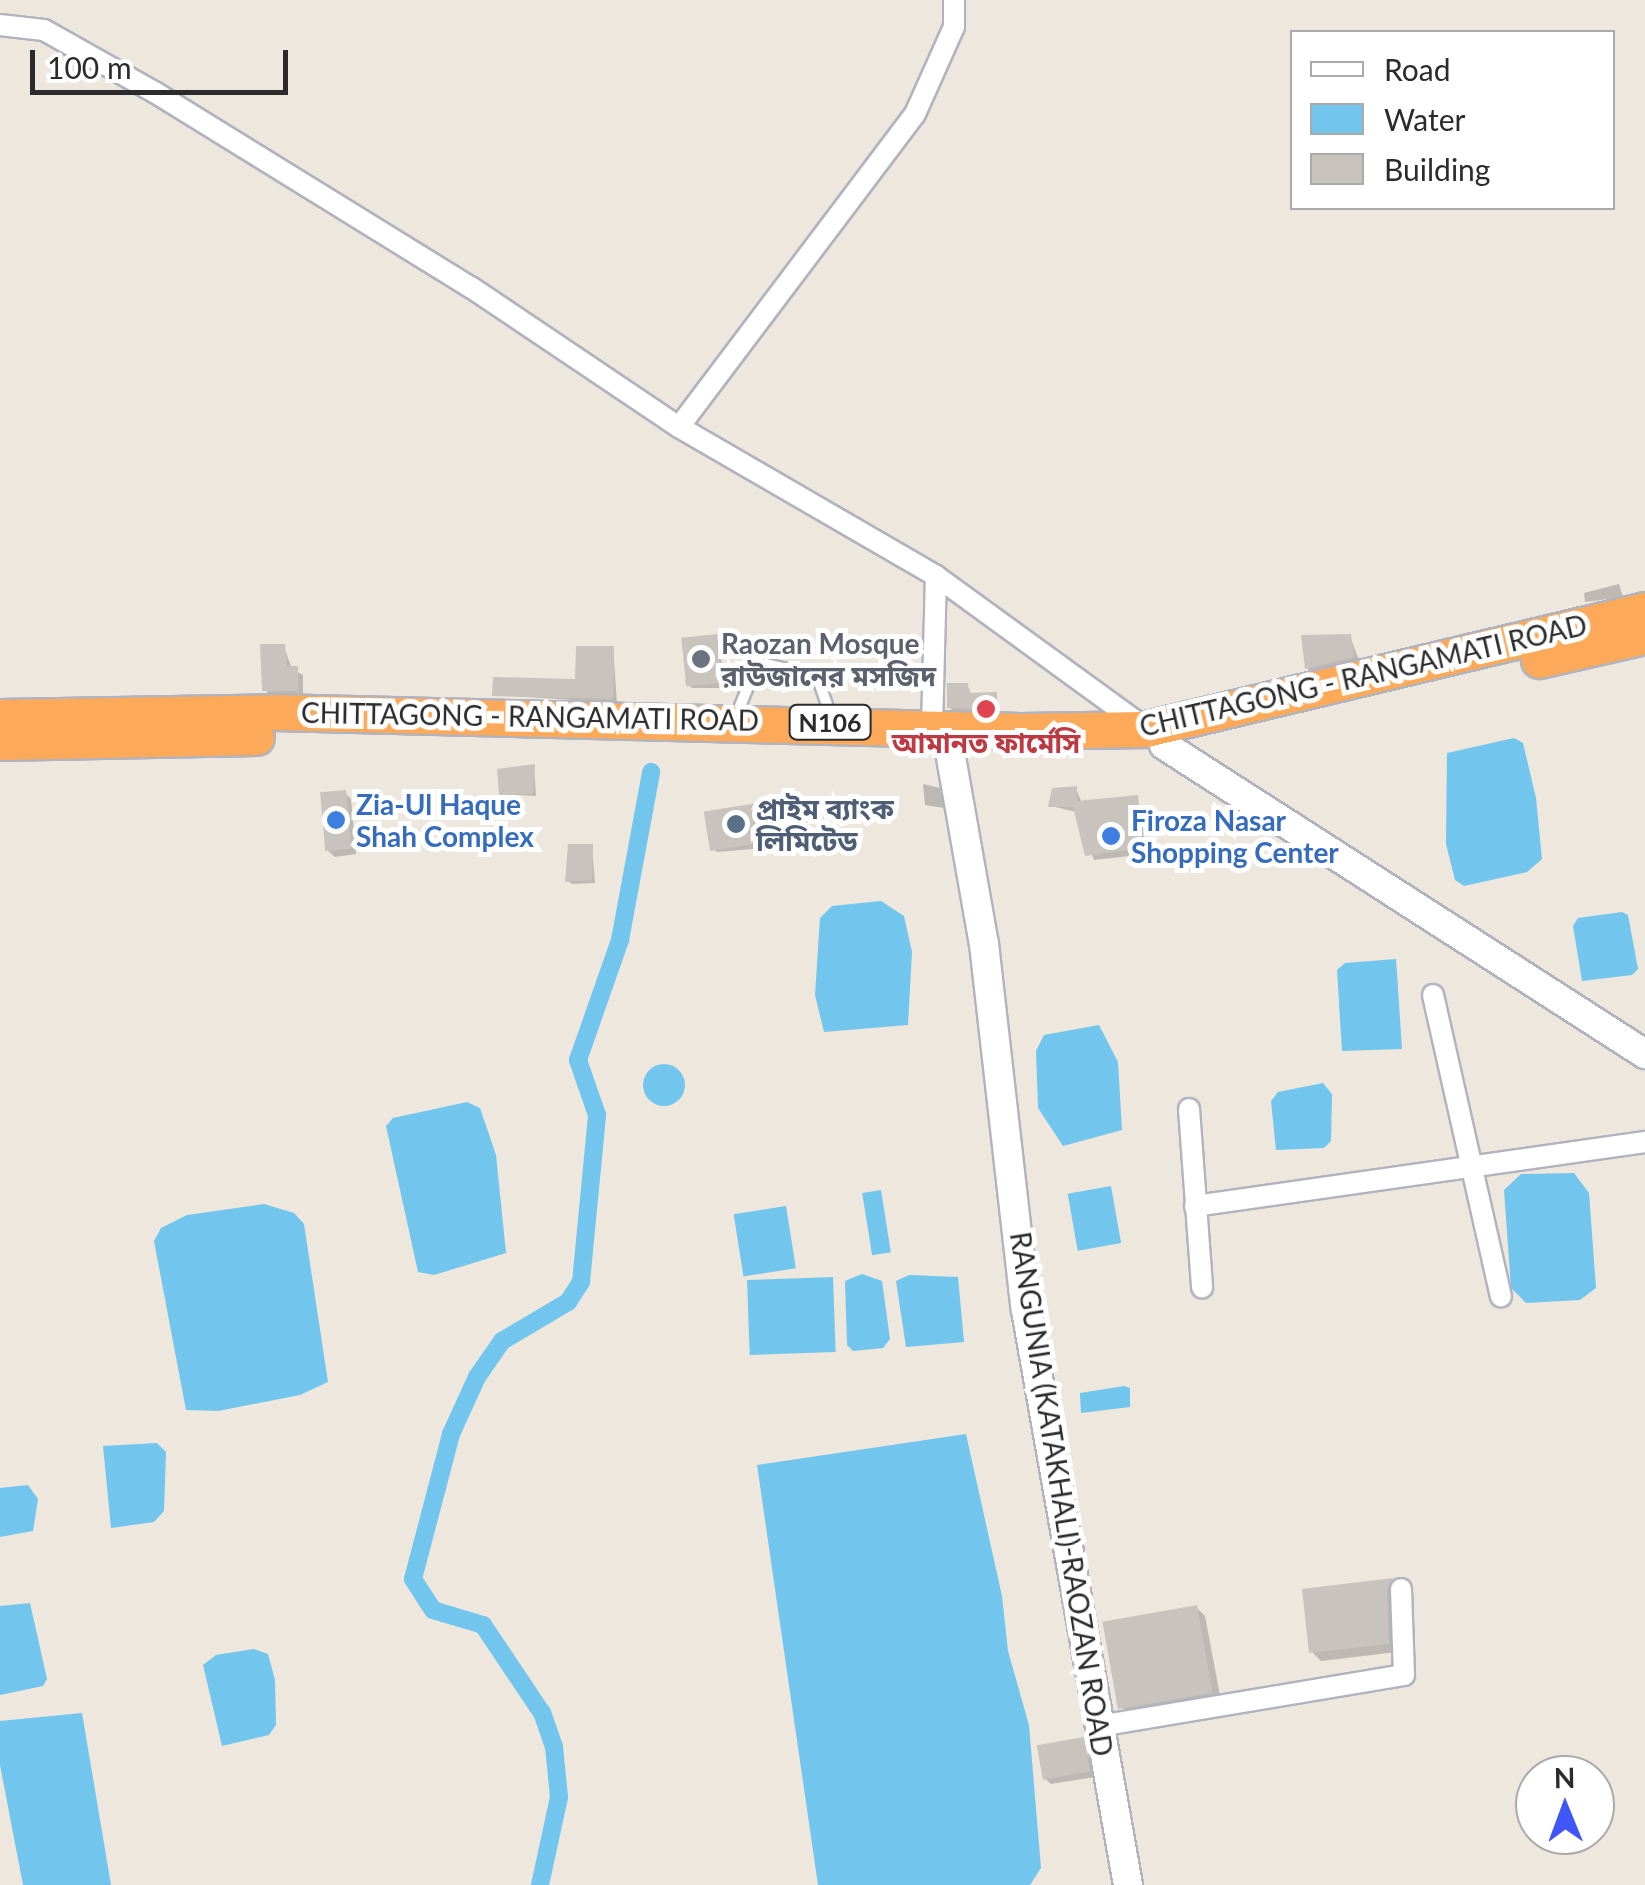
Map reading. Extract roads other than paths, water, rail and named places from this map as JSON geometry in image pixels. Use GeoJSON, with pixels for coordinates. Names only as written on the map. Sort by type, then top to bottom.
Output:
{"type":"FeatureCollection","features":[{"type":"Feature","properties":{"kind":"highway","name":"CHITTAGONG - RANGAMATI ROAD"},"geometry":{"type":"LineString","coordinates":[[0,742],[273,736],[1155,737],[1639,624]]}},
{"type":"Feature","properties":{"kind":"highway","name":"CHITTAGONG - RANGAMATI ROAD"},"geometry":{"type":"LineString","coordinates":[[0,717],[274,712],[735,719],[833,722],[941,737]]}},
{"type":"Feature","properties":{"kind":"main road","name":"RANGUNIA (KATAKHALI)-RAOZAN ROAD"},"geometry":{"type":"LineString","coordinates":[[941,737],[984,944],[1026,1310],[1128,1885]]}},
{"type":"Feature","properties":{"kind":"main road"},"geometry":{"type":"LineString","coordinates":[[1155,737],[1645,1054]]}},
{"type":"Feature","properties":{"kind":"street"},"geometry":{"type":"LineString","coordinates":[[679,427],[914,114],[954,27],[954,0]]}},
{"type":"Feature","properties":{"kind":"street"},"geometry":{"type":"LineString","coordinates":[[0,25],[44,30],[156,94],[472,288],[679,427],[936,576],[1155,737]]}},
{"type":"Feature","properties":{"kind":"street"},"geometry":{"type":"LineString","coordinates":[[936,576],[941,737]]}},
{"type":"Feature","properties":{"kind":"street"},"geometry":{"type":"LineString","coordinates":[[1433,995],[1501,1296]]}},
{"type":"Feature","properties":{"kind":"street"},"geometry":{"type":"LineString","coordinates":[[1188,1108],[1202,1288]]}},
{"type":"Feature","properties":{"kind":"street"},"geometry":{"type":"LineString","coordinates":[[1195,1206],[1645,1142]]}},
{"type":"Feature","properties":{"kind":"street"},"geometry":{"type":"LineString","coordinates":[[1099,1726],[1404,1675],[1401,1589]]}},
{"type":"Feature","properties":{"kind":"lane"},"geometry":{"type":"LineString","coordinates":[[735,719],[752,677],[766,664],[817,676],[833,722]]}},
{"type":"Feature","properties":{"kind":"water"},"geometry":{"type":"Polygon","coordinates":[[[1514,738],[1523,743],[1536,798],[1542,859],[1527,872],[1464,886],[1455,880],[1446,844],[1447,753],[1514,738]]]}},
{"type":"Feature","properties":{"kind":"water"},"geometry":{"type":"Polygon","coordinates":[[[881,901],[904,916],[912,952],[908,1025],[824,1032],[815,995],[820,918],[832,906],[881,901]]]}},
{"type":"Feature","properties":{"kind":"water"},"geometry":{"type":"Polygon","coordinates":[[[1622,912],[1628,915],[1638,969],[1632,975],[1582,981],[1573,926],[1578,918],[1622,912]]]}},
{"type":"Feature","properties":{"kind":"water"},"geometry":{"type":"Polygon","coordinates":[[[1396,959],[1402,1049],[1342,1051],[1337,970],[1345,963],[1396,959]]]}},
{"type":"Feature","properties":{"kind":"water"},"geometry":{"type":"Polygon","coordinates":[[[1099,1025],[1118,1062],[1122,1130],[1063,1146],[1038,1108],[1036,1051],[1044,1035],[1099,1025]]]}},
{"type":"Feature","properties":{"kind":"water"},"geometry":{"type":"Polygon","coordinates":[[[664,1064],[679,1070],[685,1085],[679,1100],[664,1106],[649,1100],[643,1085],[649,1070],[664,1064]]]}},
{"type":"Feature","properties":{"kind":"water"},"geometry":{"type":"Polygon","coordinates":[[[1323,1083],[1332,1094],[1331,1141],[1324,1148],[1276,1150],[1271,1101],[1278,1092],[1323,1083]]]}},
{"type":"Feature","properties":{"kind":"water"},"geometry":{"type":"Polygon","coordinates":[[[467,1102],[480,1108],[496,1155],[506,1253],[434,1275],[418,1272],[386,1126],[393,1118],[467,1102]]]}},
{"type":"Feature","properties":{"kind":"water"},"geometry":{"type":"Polygon","coordinates":[[[1574,1173],[1589,1193],[1596,1288],[1580,1300],[1526,1303],[1511,1288],[1504,1190],[1521,1174],[1574,1173]]]}},
{"type":"Feature","properties":{"kind":"water"},"geometry":{"type":"Polygon","coordinates":[[[1111,1186],[1121,1243],[1078,1251],[1068,1194],[1111,1186]]]}},
{"type":"Feature","properties":{"kind":"water"},"geometry":{"type":"Polygon","coordinates":[[[881,1190],[891,1252],[872,1255],[862,1193],[881,1190]]]}},
{"type":"Feature","properties":{"kind":"water"},"geometry":{"type":"Polygon","coordinates":[[[264,1204],[294,1213],[304,1224],[328,1382],[300,1395],[218,1411],[186,1410],[154,1241],[161,1228],[187,1215],[264,1204]]]}},
{"type":"Feature","properties":{"kind":"water"},"geometry":{"type":"Polygon","coordinates":[[[786,1206],[796,1268],[744,1277],[734,1214],[786,1206]]]}},
{"type":"Feature","properties":{"kind":"water"},"geometry":{"type":"Polygon","coordinates":[[[862,1274],[882,1281],[890,1339],[883,1348],[853,1351],[847,1345],[845,1281],[862,1274]]]}},
{"type":"Feature","properties":{"kind":"water"},"geometry":{"type":"Polygon","coordinates":[[[909,1275],[958,1277],[964,1342],[906,1347],[896,1281],[909,1275]]]}},
{"type":"Feature","properties":{"kind":"water"},"geometry":{"type":"Polygon","coordinates":[[[833,1277],[836,1352],[750,1355],[747,1280],[833,1277]]]}},
{"type":"Feature","properties":{"kind":"water"},"geometry":{"type":"Polygon","coordinates":[[[1130,1388],[1130,1407],[1081,1413],[1080,1393],[1130,1388]]]}},
{"type":"Feature","properties":{"kind":"water"},"geometry":{"type":"Polygon","coordinates":[[[966,1434],[1002,1596],[1008,1651],[1029,1725],[1041,1868],[1030,1885],[818,1885],[757,1465],[966,1434]]]}},
{"type":"Feature","properties":{"kind":"water"},"geometry":{"type":"Polygon","coordinates":[[[157,1443],[166,1452],[164,1511],[154,1522],[111,1528],[103,1446],[157,1443]]]}},
{"type":"Feature","properties":{"kind":"water"},"geometry":{"type":"Polygon","coordinates":[[[28,1485],[38,1499],[33,1531],[0,1537],[0,1488],[28,1485]]]}},
{"type":"Feature","properties":{"kind":"water"},"geometry":{"type":"Polygon","coordinates":[[[30,1603],[47,1679],[43,1686],[0,1695],[0,1606],[30,1603]]]}},
{"type":"Feature","properties":{"kind":"water"},"geometry":{"type":"Polygon","coordinates":[[[254,1649],[268,1654],[275,1680],[276,1725],[269,1735],[222,1746],[203,1665],[216,1655],[254,1649]]]}},
{"type":"Feature","properties":{"kind":"water"},"geometry":{"type":"Polygon","coordinates":[[[82,1713],[111,1885],[23,1885],[0,1765],[0,1721],[82,1713]]]}},
{"type":"Feature","properties":{"kind":"waterway"},"geometry":{"type":"LineString","coordinates":[[540,1885],[559,1797],[554,1747],[542,1713],[483,1625],[433,1610],[413,1579],[451,1434],[477,1377],[502,1341],[568,1302],[581,1282],[597,1115],[578,1060],[620,940],[651,772]]}},
{"type":"Feature","properties":{"kind":"place","name":"Raozan Mosque রাউজানের মসজিদ"},"geometry":{"type":"Point","coordinates":[701,659]}},
{"type":"Feature","properties":{"kind":"place","name":"আমানত ফার্মেসি"},"geometry":{"type":"Point","coordinates":[986,709]}},
{"type":"Feature","properties":{"kind":"place","name":"Zia-Ul Haque Shah Complex"},"geometry":{"type":"Point","coordinates":[336,820]}},
{"type":"Feature","properties":{"kind":"place","name":"প্রাইম ব্যাংক লিমিটেড"},"geometry":{"type":"Point","coordinates":[736,824]}},
{"type":"Feature","properties":{"kind":"place","name":"Firoza Nasar Shopping Center"},"geometry":{"type":"Point","coordinates":[1111,836]}}]}
